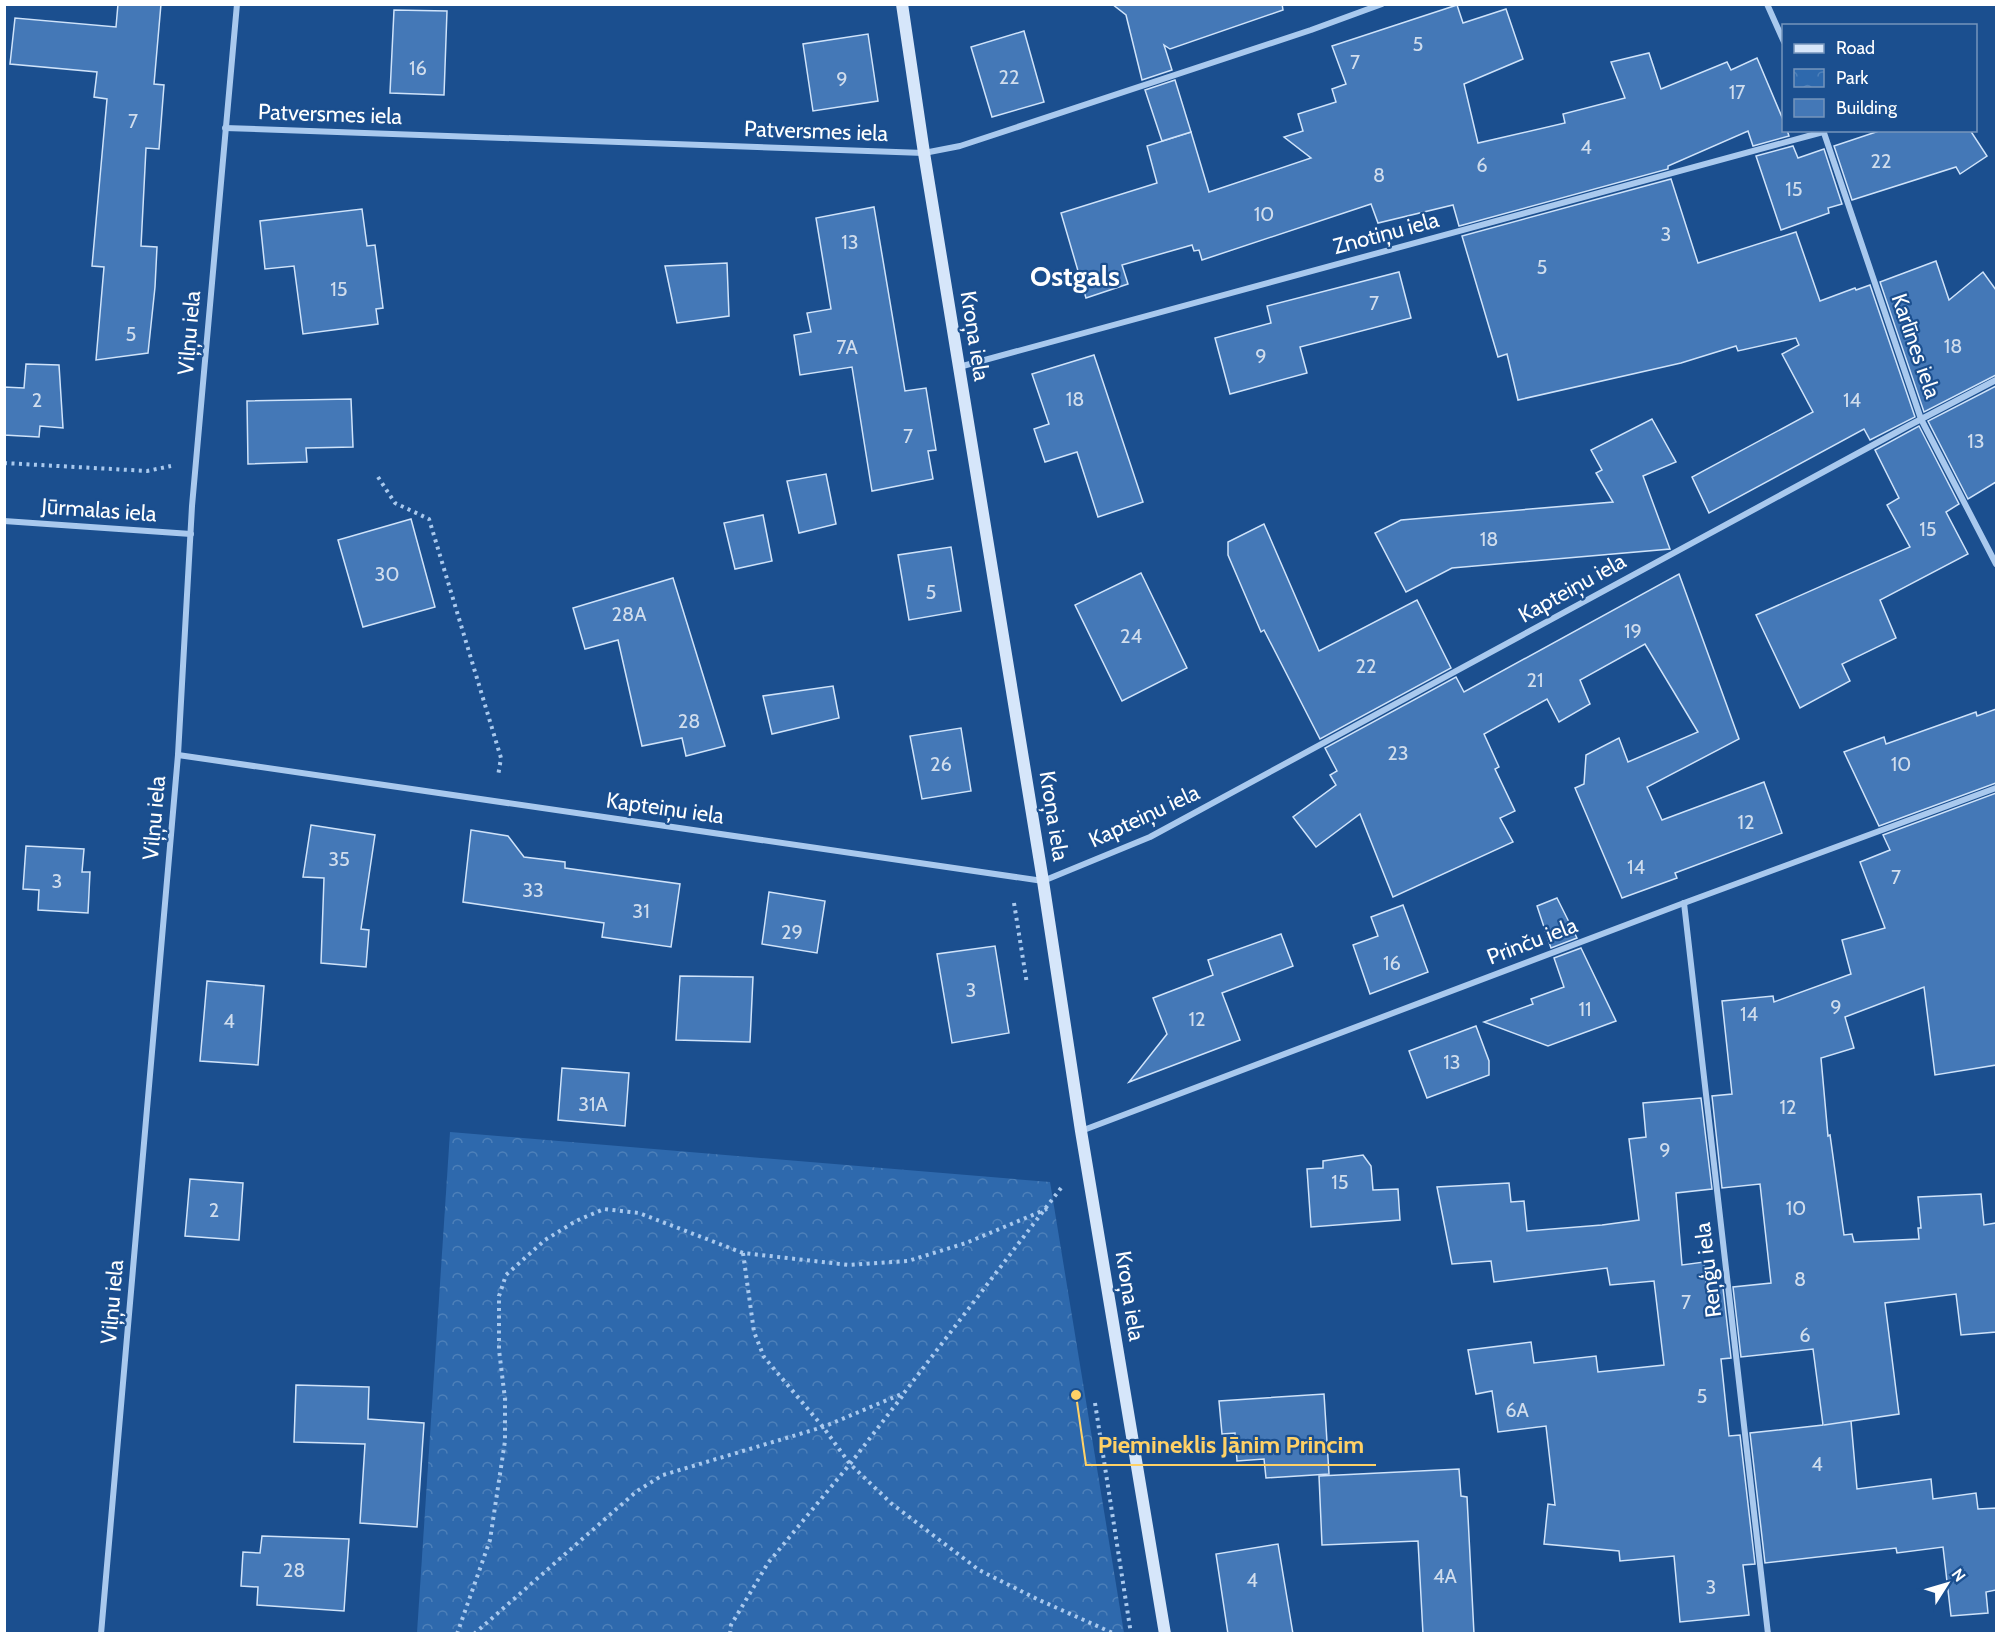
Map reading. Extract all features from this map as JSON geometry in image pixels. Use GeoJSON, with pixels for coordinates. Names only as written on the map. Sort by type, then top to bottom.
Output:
{"type":"FeatureCollection","features":[{"type":"Feature","properties":{"kind":"street","name":"Viļņu iela"},"geometry":{"type":"LineString","coordinates":[[101,1634],[178,755],[196,460],[237,4]]}},
{"type":"Feature","properties":{"kind":"street","name":"Kroņa iela"},"geometry":{"type":"LineString","coordinates":[[902,4],[1081,1131],[1164,1634]]}},
{"type":"Feature","properties":{"kind":"street","name":"Patversmes iela"},"geometry":{"type":"LineString","coordinates":[[225,128],[924,153],[960,146],[1311,30],[1382,4]]}},
{"type":"Feature","properties":{"kind":"street"},"geometry":{"type":"LineString","coordinates":[[1767,4],[1782,38]]}},
{"type":"Feature","properties":{"kind":"street","name":"Znotiņu iela"},"geometry":{"type":"LineString","coordinates":[[959,367],[1819,132]]}},
{"type":"Feature","properties":{"kind":"street","name":"Karlīnes iela"},"geometry":{"type":"LineString","coordinates":[[1823,132],[1921,419],[1996,564]]}},
{"type":"Feature","properties":{"kind":"street","name":"Kapteiņu iela"},"geometry":{"type":"LineString","coordinates":[[178,755],[1043,881],[1150,837],[1996,380]]}},
{"type":"Feature","properties":{"kind":"street","name":"Jūrmalas iela"},"geometry":{"type":"LineString","coordinates":[[4,521],[191,534]]}},
{"type":"Feature","properties":{"kind":"street","name":"Prinču iela"},"geometry":{"type":"LineString","coordinates":[[1081,1131],[1684,903],[1996,788]]}},
{"type":"Feature","properties":{"kind":"street","name":"Reņģu iela"},"geometry":{"type":"LineString","coordinates":[[1684,903],[1768,1634]]}},
{"type":"Feature","properties":{"kind":"path"},"geometry":{"type":"LineString","coordinates":[[4,463],[147,471],[196,460]]}},
{"type":"Feature","properties":{"kind":"path"},"geometry":{"type":"LineString","coordinates":[[378,477],[395,503],[429,519],[501,758],[495,801]]}},
{"type":"Feature","properties":{"kind":"path"},"geometry":{"type":"LineString","coordinates":[[730,1634],[731,1625],[768,1563],[850,1464],[1061,1188]]}},
{"type":"Feature","properties":{"kind":"path"},"geometry":{"type":"LineString","coordinates":[[457,1634],[490,1540],[505,1441],[505,1399],[499,1350],[499,1296],[506,1275],[545,1240],[576,1221],[604,1209],[639,1213],[743,1253],[849,1265],[908,1261],[966,1243],[1047,1209]]}},
{"type":"Feature","properties":{"kind":"path"},"geometry":{"type":"LineString","coordinates":[[743,1253],[754,1332],[764,1357],[823,1427],[850,1464],[892,1504],[979,1570],[1115,1634]]}},
{"type":"Feature","properties":{"kind":"path"},"geometry":{"type":"LineString","coordinates":[[474,1634],[637,1491],[663,1475],[823,1427],[904,1393]]}},
{"type":"Feature","properties":{"kind":"green space"},"geometry":{"type":"Polygon","coordinates":[[[450,1132],[1050,1182],[1124,1633],[417,1633],[450,1132]]]}},
{"type":"Feature","properties":{"kind":"building"},"geometry":{"type":"Polygon","coordinates":[[[118,4],[161,4],[154,84],[164,85],[159,149],[146,148],[141,246],[157,247],[155,287],[148,353],[96,360],[104,267],[92,266],[107,99],[94,97],[97,72],[10,64],[15,18],[116,27],[118,4]]]}},
{"type":"Feature","properties":{"kind":"building"},"geometry":{"type":"Polygon","coordinates":[[[1112,4],[1282,4],[1283,10],[1170,49],[1164,45],[1172,70],[1142,80],[1126,15],[1112,4]]]}},
{"type":"Feature","properties":{"kind":"building"},"geometry":{"type":"Polygon","coordinates":[[[1457,5],[1463,23],[1506,9],[1523,59],[1464,84],[1478,143],[1565,123],[1563,114],[1625,98],[1611,62],[1649,53],[1661,89],[1727,62],[1731,70],[1757,58],[1782,117],[1782,132],[1788,132],[1789,136],[1753,146],[1748,131],[1668,166],[1668,169],[1459,226],[1453,205],[1378,223],[1371,204],[1202,260],[1199,250],[1194,251],[1192,245],[1122,265],[1128,284],[1086,298],[1061,213],[1157,183],[1147,146],[1191,132],[1209,192],[1311,158],[1284,137],[1303,131],[1298,114],[1336,102],[1332,89],[1346,84],[1332,46],[1457,5]]]}},
{"type":"Feature","properties":{"kind":"building"},"geometry":{"type":"Polygon","coordinates":[[[394,10],[447,11],[444,95],[390,93],[394,10]]]}},
{"type":"Feature","properties":{"kind":"building"},"geometry":{"type":"Polygon","coordinates":[[[1024,31],[1044,102],[992,117],[971,47],[1024,31]]]}},
{"type":"Feature","properties":{"kind":"building"},"geometry":{"type":"Polygon","coordinates":[[[868,34],[878,101],[813,111],[803,44],[868,34]]]}},
{"type":"Feature","properties":{"kind":"building"},"geometry":{"type":"Polygon","coordinates":[[[1175,80],[1191,132],[1162,141],[1145,90],[1175,80]]]}},
{"type":"Feature","properties":{"kind":"building"},"geometry":{"type":"Polygon","coordinates":[[[1876,132],[1971,132],[1987,156],[1960,174],[1956,167],[1852,200],[1834,146],[1876,132]]]}},
{"type":"Feature","properties":{"kind":"building"},"geometry":{"type":"Polygon","coordinates":[[[1793,146],[1798,158],[1824,149],[1842,204],[1828,208],[1829,213],[1781,230],[1756,156],[1793,146]]]}},
{"type":"Feature","properties":{"kind":"building"},"geometry":{"type":"Polygon","coordinates":[[[1671,179],[1698,263],[1796,232],[1820,301],[1870,285],[1915,417],[1870,440],[1864,429],[1709,513],[1692,477],[1813,412],[1782,354],[1799,345],[1796,338],[1738,351],[1736,346],[1681,363],[1518,400],[1507,354],[1498,357],[1462,236],[1671,179]]]}},
{"type":"Feature","properties":{"kind":"building"},"geometry":{"type":"Polygon","coordinates":[[[874,207],[905,391],[926,388],[936,450],[928,451],[933,479],[872,491],[852,367],[800,375],[794,335],[811,332],[807,313],[831,309],[816,218],[874,207]]]}},
{"type":"Feature","properties":{"kind":"building"},"geometry":{"type":"Polygon","coordinates":[[[362,209],[367,246],[375,245],[383,308],[376,309],[378,324],[303,334],[294,266],[265,269],[260,221],[362,209]]]}},
{"type":"Feature","properties":{"kind":"building"},"geometry":{"type":"Polygon","coordinates":[[[1936,261],[1949,300],[1983,272],[1996,290],[1996,375],[1924,412],[1880,282],[1936,261]]]}},
{"type":"Feature","properties":{"kind":"building"},"geometry":{"type":"Polygon","coordinates":[[[727,263],[729,316],[677,323],[665,266],[727,263]]]}},
{"type":"Feature","properties":{"kind":"building"},"geometry":{"type":"Polygon","coordinates":[[[1399,272],[1411,318],[1300,347],[1307,373],[1230,394],[1215,338],[1271,323],[1267,306],[1399,272]]]}},
{"type":"Feature","properties":{"kind":"building"},"geometry":{"type":"Polygon","coordinates":[[[1094,355],[1143,502],[1098,517],[1077,452],[1045,462],[1034,429],[1049,424],[1032,374],[1094,355]]]}},
{"type":"Feature","properties":{"kind":"building"},"geometry":{"type":"Polygon","coordinates":[[[26,364],[59,365],[63,428],[40,426],[39,437],[4,435],[4,387],[24,388],[26,364]]]}},
{"type":"Feature","properties":{"kind":"building"},"geometry":{"type":"Polygon","coordinates":[[[1996,386],[1996,482],[1968,499],[1928,421],[1996,386]]]}},
{"type":"Feature","properties":{"kind":"building"},"geometry":{"type":"Polygon","coordinates":[[[351,399],[353,447],[306,448],[307,462],[248,464],[247,401],[351,399]]]}},
{"type":"Feature","properties":{"kind":"building"},"geometry":{"type":"Polygon","coordinates":[[[1652,419],[1676,462],[1643,476],[1670,549],[1452,568],[1406,592],[1375,533],[1401,520],[1613,502],[1596,473],[1602,470],[1591,450],[1652,419]]]}},
{"type":"Feature","properties":{"kind":"building"},"geometry":{"type":"Polygon","coordinates":[[[1919,426],[1959,504],[1946,512],[1968,554],[1880,600],[1896,638],[1842,664],[1850,681],[1800,708],[1756,615],[1910,547],[1887,505],[1899,498],[1875,450],[1919,426]]]}},
{"type":"Feature","properties":{"kind":"building"},"geometry":{"type":"Polygon","coordinates":[[[826,474],[836,524],[799,533],[787,481],[826,474]]]}},
{"type":"Feature","properties":{"kind":"building"},"geometry":{"type":"Polygon","coordinates":[[[763,515],[772,561],[735,569],[724,523],[763,515]]]}},
{"type":"Feature","properties":{"kind":"building"},"geometry":{"type":"Polygon","coordinates":[[[411,519],[435,607],[363,627],[338,540],[411,519]]]}},
{"type":"Feature","properties":{"kind":"building"},"geometry":{"type":"Polygon","coordinates":[[[1264,524],[1319,651],[1417,600],[1451,668],[1320,739],[1264,630],[1261,632],[1228,555],[1228,542],[1264,524]]]}},
{"type":"Feature","properties":{"kind":"building"},"geometry":{"type":"Polygon","coordinates":[[[951,547],[961,611],[909,620],[898,555],[951,547]]]}},
{"type":"Feature","properties":{"kind":"building"},"geometry":{"type":"Polygon","coordinates":[[[1141,573],[1187,668],[1122,701],[1075,605],[1141,573]]]}},
{"type":"Feature","properties":{"kind":"building"},"geometry":{"type":"Polygon","coordinates":[[[1679,574],[1739,739],[1647,787],[1662,820],[1764,782],[1782,833],[1675,873],[1677,878],[1622,898],[1575,788],[1584,784],[1586,755],[1619,738],[1628,762],[1698,732],[1645,644],[1580,680],[1590,704],[1559,722],[1547,699],[1484,734],[1499,767],[1495,769],[1515,811],[1500,818],[1513,842],[1393,897],[1360,814],[1316,847],[1293,817],[1336,785],[1330,775],[1337,771],[1325,748],[1456,677],[1464,692],[1679,574]]]}},
{"type":"Feature","properties":{"kind":"building"},"geometry":{"type":"Polygon","coordinates":[[[673,578],[725,746],[686,756],[682,738],[642,746],[618,640],[585,649],[573,608],[673,578]]]}},
{"type":"Feature","properties":{"kind":"building"},"geometry":{"type":"Polygon","coordinates":[[[833,686],[839,718],[772,734],[763,696],[833,686]]]}},
{"type":"Feature","properties":{"kind":"building"},"geometry":{"type":"Polygon","coordinates":[[[1996,709],[1996,783],[1879,826],[1844,752],[1884,737],[1886,744],[1976,712],[1977,716],[1996,709]]]}},
{"type":"Feature","properties":{"kind":"building"},"geometry":{"type":"Polygon","coordinates":[[[961,728],[971,791],[922,799],[910,736],[961,728]]]}},
{"type":"Feature","properties":{"kind":"building"},"geometry":{"type":"Polygon","coordinates":[[[1996,793],[1996,1065],[1935,1075],[1924,987],[1845,1017],[1854,1048],[1821,1058],[1828,1136],[1830,1135],[1844,1235],[1852,1234],[1854,1242],[1919,1239],[1918,1228],[1921,1228],[1918,1197],[1981,1194],[1984,1225],[1996,1223],[1996,1332],[1961,1335],[1956,1294],[1885,1303],[1899,1414],[1851,1421],[1857,1489],[1931,1479],[1933,1499],[1976,1493],[1978,1509],[1996,1508],[1996,1590],[1986,1592],[1988,1613],[1951,1616],[1943,1547],[1897,1553],[1896,1548],[1765,1563],[1750,1433],[1823,1425],[1813,1349],[1741,1357],[1733,1287],[1771,1283],[1760,1184],[1722,1188],[1712,1096],[1732,1094],[1722,1001],[1773,996],[1774,1002],[1851,974],[1842,940],[1885,928],[1860,862],[1890,850],[1883,835],[1996,793]]]}},
{"type":"Feature","properties":{"kind":"building"},"geometry":{"type":"Polygon","coordinates":[[[311,825],[375,835],[361,929],[369,930],[366,967],[321,963],[324,878],[303,877],[311,825]]]}},
{"type":"Feature","properties":{"kind":"building"},"geometry":{"type":"Polygon","coordinates":[[[471,830],[508,836],[524,857],[565,862],[565,868],[680,884],[671,947],[602,937],[604,923],[463,902],[471,830]]]}},
{"type":"Feature","properties":{"kind":"building"},"geometry":{"type":"Polygon","coordinates":[[[26,846],[84,849],[82,872],[90,872],[88,913],[38,910],[39,890],[23,889],[26,846]]]}},
{"type":"Feature","properties":{"kind":"building"},"geometry":{"type":"Polygon","coordinates":[[[769,892],[825,901],[817,953],[762,944],[769,892]]]}},
{"type":"Feature","properties":{"kind":"building"},"geometry":{"type":"Polygon","coordinates":[[[1557,898],[1577,938],[1551,948],[1537,906],[1557,898]]]}},
{"type":"Feature","properties":{"kind":"building"},"geometry":{"type":"Polygon","coordinates":[[[1403,905],[1428,972],[1370,994],[1353,945],[1378,936],[1371,917],[1403,905]]]}},
{"type":"Feature","properties":{"kind":"building"},"geometry":{"type":"Polygon","coordinates":[[[1281,934],[1293,966],[1222,993],[1240,1040],[1129,1082],[1167,1034],[1153,998],[1213,975],[1208,960],[1281,934]]]}},
{"type":"Feature","properties":{"kind":"building"},"geometry":{"type":"Polygon","coordinates":[[[995,946],[1009,1033],[952,1043],[937,954],[995,946]]]}},
{"type":"Feature","properties":{"kind":"building"},"geometry":{"type":"Polygon","coordinates":[[[1581,948],[1616,1021],[1548,1046],[1484,1022],[1533,1004],[1531,999],[1564,987],[1554,958],[1581,948]]]}},
{"type":"Feature","properties":{"kind":"building"},"geometry":{"type":"Polygon","coordinates":[[[680,976],[753,977],[750,1042],[676,1040],[680,976]]]}},
{"type":"Feature","properties":{"kind":"building"},"geometry":{"type":"Polygon","coordinates":[[[207,981],[264,986],[258,1065],[200,1061],[207,981]]]}},
{"type":"Feature","properties":{"kind":"building"},"geometry":{"type":"Polygon","coordinates":[[[1476,1026],[1489,1061],[1489,1075],[1427,1098],[1409,1051],[1476,1026]]]}},
{"type":"Feature","properties":{"kind":"building"},"geometry":{"type":"Polygon","coordinates":[[[562,1068],[629,1073],[625,1126],[558,1120],[562,1068]]]}},
{"type":"Feature","properties":{"kind":"building"},"geometry":{"type":"Polygon","coordinates":[[[1701,1098],[1712,1189],[1676,1193],[1682,1265],[1704,1262],[1707,1289],[1723,1288],[1731,1358],[1721,1359],[1729,1436],[1740,1435],[1755,1564],[1743,1565],[1749,1615],[1680,1622],[1674,1556],[1620,1561],[1619,1551],[1544,1544],[1548,1504],[1555,1505],[1546,1426],[1498,1432],[1492,1391],[1476,1394],[1468,1350],[1531,1342],[1534,1363],[1596,1356],[1598,1372],[1664,1365],[1654,1281],[1610,1285],[1607,1268],[1494,1282],[1491,1261],[1452,1264],[1437,1187],[1509,1183],[1511,1202],[1524,1201],[1527,1231],[1639,1220],[1629,1139],[1646,1137],[1643,1103],[1701,1098]]]}},
{"type":"Feature","properties":{"kind":"building"},"geometry":{"type":"Polygon","coordinates":[[[1363,1155],[1371,1166],[1373,1190],[1398,1189],[1400,1220],[1311,1227],[1307,1169],[1323,1168],[1323,1161],[1363,1155]]]}},
{"type":"Feature","properties":{"kind":"building"},"geometry":{"type":"Polygon","coordinates":[[[190,1179],[243,1183],[239,1240],[185,1236],[190,1179]]]}},
{"type":"Feature","properties":{"kind":"building"},"geometry":{"type":"Polygon","coordinates":[[[296,1385],[369,1387],[368,1419],[424,1423],[417,1527],[360,1523],[365,1444],[294,1442],[296,1385]]]}},
{"type":"Feature","properties":{"kind":"building"},"geometry":{"type":"Polygon","coordinates":[[[1324,1394],[1329,1474],[1266,1478],[1264,1459],[1237,1461],[1235,1433],[1222,1434],[1219,1401],[1324,1394]]]}},
{"type":"Feature","properties":{"kind":"building"},"geometry":{"type":"Polygon","coordinates":[[[1459,1469],[1461,1496],[1467,1497],[1474,1634],[1423,1634],[1418,1541],[1322,1545],[1319,1476],[1459,1469]]]}},
{"type":"Feature","properties":{"kind":"building"},"geometry":{"type":"Polygon","coordinates":[[[262,1536],[349,1539],[344,1611],[257,1605],[258,1587],[241,1586],[243,1552],[260,1553],[262,1536]]]}},
{"type":"Feature","properties":{"kind":"building"},"geometry":{"type":"Polygon","coordinates":[[[1278,1544],[1293,1634],[1228,1634],[1216,1554],[1278,1544]]]}},
{"type":"Feature","properties":{"kind":"place","name":"Piemineklis Jānim Princim"},"geometry":{"type":"Point","coordinates":[1076,1395]}},
{"type":"Feature","properties":{"kind":"district","name":"Ostgals"},"geometry":{"type":"Point","coordinates":[1075,276]}}]}
